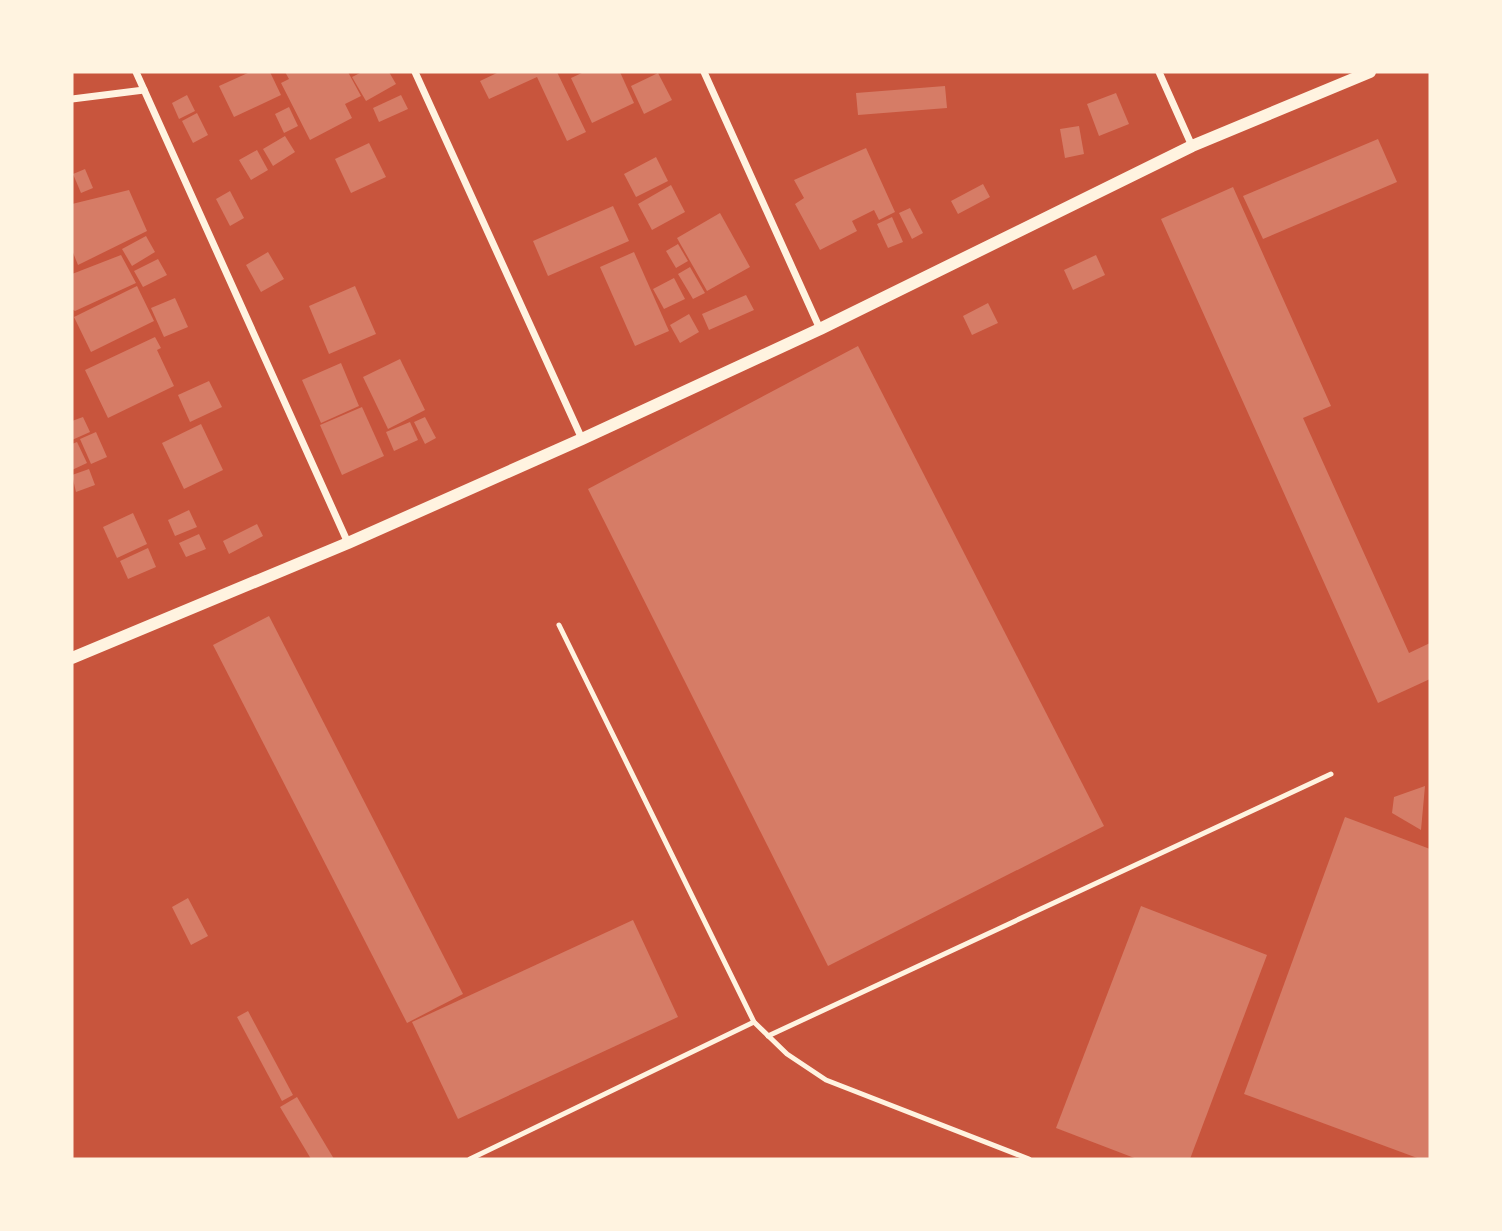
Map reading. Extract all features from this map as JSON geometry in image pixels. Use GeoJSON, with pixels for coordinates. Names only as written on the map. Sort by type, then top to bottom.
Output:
{"type":"FeatureCollection","features":[{"type":"Feature","properties":{"kind":"street"},"geometry":{"type":"LineString","coordinates":[[136,72],[348,542]]}},
{"type":"Feature","properties":{"kind":"street"},"geometry":{"type":"LineString","coordinates":[[415,72],[582,439]]}},
{"type":"Feature","properties":{"kind":"street"},"geometry":{"type":"LineString","coordinates":[[704,72],[820,329]]}},
{"type":"Feature","properties":{"kind":"street"},"geometry":{"type":"LineString","coordinates":[[1159,72],[1192,146]]}},
{"type":"Feature","properties":{"kind":"street"},"geometry":{"type":"LineString","coordinates":[[72,658],[348,542],[582,439],[820,329],[1192,146],[1370,72]]}},
{"type":"Feature","properties":{"kind":"street"},"geometry":{"type":"LineString","coordinates":[[72,99],[144,90]]}},
{"type":"Feature","properties":{"kind":"lane"},"geometry":{"type":"LineString","coordinates":[[559,625],[754,1022],[787,1054],[826,1080],[1029,1159]]}},
{"type":"Feature","properties":{"kind":"lane"},"geometry":{"type":"LineString","coordinates":[[768,1036],[1331,774]]}},
{"type":"Feature","properties":{"kind":"lane"},"geometry":{"type":"LineString","coordinates":[[470,1159],[754,1022]]}},
{"type":"Feature","properties":{"kind":"building"},"geometry":{"type":"Polygon","coordinates":[[[250,72],[270,72],[281,95],[234,117],[219,86],[250,72]]]}},
{"type":"Feature","properties":{"kind":"building"},"geometry":{"type":"Polygon","coordinates":[[[285,72],[348,72],[361,96],[345,104],[352,118],[310,140],[281,83],[289,79],[285,72]]]}},
{"type":"Feature","properties":{"kind":"building"},"geometry":{"type":"Polygon","coordinates":[[[362,72],[389,72],[396,84],[366,101],[352,77],[362,72]]]}},
{"type":"Feature","properties":{"kind":"building"},"geometry":{"type":"Polygon","coordinates":[[[499,72],[557,72],[586,132],[567,141],[537,77],[489,99],[480,81],[499,72]]]}},
{"type":"Feature","properties":{"kind":"building"},"geometry":{"type":"Polygon","coordinates":[[[584,72],[620,72],[634,103],[592,123],[571,78],[584,72]]]}},
{"type":"Feature","properties":{"kind":"building"},"geometry":{"type":"Polygon","coordinates":[[[658,73],[672,100],[644,114],[631,86],[658,73]]]}},
{"type":"Feature","properties":{"kind":"building"},"geometry":{"type":"Polygon","coordinates":[[[945,86],[947,108],[858,115],[856,93],[945,86]]]}},
{"type":"Feature","properties":{"kind":"building"},"geometry":{"type":"Polygon","coordinates":[[[1116,93],[1129,124],[1099,136],[1087,104],[1116,93]]]}},
{"type":"Feature","properties":{"kind":"building"},"geometry":{"type":"Polygon","coordinates":[[[187,95],[195,111],[179,119],[172,103],[187,95]]]}},
{"type":"Feature","properties":{"kind":"building"},"geometry":{"type":"Polygon","coordinates":[[[401,95],[408,109],[379,122],[373,108],[401,95]]]}},
{"type":"Feature","properties":{"kind":"building"},"geometry":{"type":"Polygon","coordinates":[[[289,107],[298,126],[284,133],[275,114],[289,107]]]}},
{"type":"Feature","properties":{"kind":"building"},"geometry":{"type":"Polygon","coordinates":[[[197,113],[208,135],[193,143],[182,121],[197,113]]]}},
{"type":"Feature","properties":{"kind":"building"},"geometry":{"type":"Polygon","coordinates":[[[1079,126],[1084,154],[1065,158],[1060,129],[1079,126]]]}},
{"type":"Feature","properties":{"kind":"building"},"geometry":{"type":"Polygon","coordinates":[[[285,136],[295,152],[273,166],[263,149],[285,136]]]}},
{"type":"Feature","properties":{"kind":"building"},"geometry":{"type":"Polygon","coordinates":[[[1378,139],[1397,182],[1263,239],[1243,196],[1378,139]]]}},
{"type":"Feature","properties":{"kind":"building"},"geometry":{"type":"Polygon","coordinates":[[[369,143],[386,177],[351,193],[335,159],[369,143]]]}},
{"type":"Feature","properties":{"kind":"building"},"geometry":{"type":"Polygon","coordinates":[[[866,148],[895,212],[879,220],[874,210],[852,221],[857,231],[820,250],[795,204],[804,198],[794,180],[866,148]]]}},
{"type":"Feature","properties":{"kind":"building"},"geometry":{"type":"Polygon","coordinates":[[[257,150],[268,170],[251,180],[239,160],[257,150]]]}},
{"type":"Feature","properties":{"kind":"building"},"geometry":{"type":"Polygon","coordinates":[[[656,157],[668,181],[636,197],[624,174],[656,157]]]}},
{"type":"Feature","properties":{"kind":"building"},"geometry":{"type":"Polygon","coordinates":[[[85,169],[93,188],[81,193],[73,174],[85,169]]]}},
{"type":"Feature","properties":{"kind":"building"},"geometry":{"type":"Polygon","coordinates":[[[983,184],[990,197],[958,214],[951,201],[983,184]]]}},
{"type":"Feature","properties":{"kind":"building"},"geometry":{"type":"Polygon","coordinates":[[[671,185],[685,212],[652,230],[638,204],[671,185]]]}},
{"type":"Feature","properties":{"kind":"building"},"geometry":{"type":"Polygon","coordinates":[[[1233,187],[1331,406],[1303,418],[1409,653],[1430,643],[1430,679],[1378,703],[1161,219],[1233,187]]]}},
{"type":"Feature","properties":{"kind":"building"},"geometry":{"type":"Polygon","coordinates":[[[129,190],[147,231],[78,265],[72,250],[72,204],[129,190]]]}},
{"type":"Feature","properties":{"kind":"building"},"geometry":{"type":"Polygon","coordinates":[[[230,191],[244,218],[230,226],[216,199],[230,191]]]}},
{"type":"Feature","properties":{"kind":"building"},"geometry":{"type":"Polygon","coordinates":[[[613,206],[629,241],[548,276],[533,241],[613,206]]]}},
{"type":"Feature","properties":{"kind":"building"},"geometry":{"type":"Polygon","coordinates":[[[910,208],[923,233],[912,239],[899,213],[910,208]]]}},
{"type":"Feature","properties":{"kind":"building"},"geometry":{"type":"Polygon","coordinates":[[[720,213],[750,267],[707,291],[677,238],[720,213]]]}},
{"type":"Feature","properties":{"kind":"building"},"geometry":{"type":"Polygon","coordinates":[[[892,217],[903,242],[888,248],[877,224],[892,217]]]}},
{"type":"Feature","properties":{"kind":"building"},"geometry":{"type":"Polygon","coordinates":[[[146,236],[155,252],[132,266],[122,249],[146,236]]]}},
{"type":"Feature","properties":{"kind":"building"},"geometry":{"type":"Polygon","coordinates":[[[678,244],[688,261],[676,268],[666,251],[678,244]]]}},
{"type":"Feature","properties":{"kind":"building"},"geometry":{"type":"Polygon","coordinates":[[[268,252],[284,279],[261,292],[246,265],[268,252]]]}},
{"type":"Feature","properties":{"kind":"building"},"geometry":{"type":"Polygon","coordinates":[[[634,252],[669,331],[635,346],[600,267],[634,252]]]}},
{"type":"Feature","properties":{"kind":"building"},"geometry":{"type":"Polygon","coordinates":[[[121,255],[136,283],[75,311],[72,309],[72,274],[121,255]]]}},
{"type":"Feature","properties":{"kind":"building"},"geometry":{"type":"Polygon","coordinates":[[[1096,255],[1105,275],[1073,290],[1064,270],[1096,255]]]}},
{"type":"Feature","properties":{"kind":"building"},"geometry":{"type":"Polygon","coordinates":[[[158,259],[167,275],[143,287],[134,271],[158,259]]]}},
{"type":"Feature","properties":{"kind":"building"},"geometry":{"type":"Polygon","coordinates":[[[690,267],[705,293],[693,299],[678,274],[690,267]]]}},
{"type":"Feature","properties":{"kind":"building"},"geometry":{"type":"Polygon","coordinates":[[[674,278],[685,299],[664,309],[653,289],[674,278]]]}},
{"type":"Feature","properties":{"kind":"building"},"geometry":{"type":"Polygon","coordinates":[[[137,286],[154,321],[91,352],[74,317],[137,286]]]}},
{"type":"Feature","properties":{"kind":"building"},"geometry":{"type":"Polygon","coordinates":[[[355,286],[376,334],[329,354],[309,306],[355,286]]]}},
{"type":"Feature","properties":{"kind":"building"},"geometry":{"type":"Polygon","coordinates":[[[746,295],[754,310],[709,330],[702,314],[746,295]]]}},
{"type":"Feature","properties":{"kind":"building"},"geometry":{"type":"Polygon","coordinates":[[[175,298],[188,327],[164,337],[151,308],[175,298]]]}},
{"type":"Feature","properties":{"kind":"building"},"geometry":{"type":"Polygon","coordinates":[[[988,303],[998,323],[972,335],[963,316],[988,303]]]}},
{"type":"Feature","properties":{"kind":"building"},"geometry":{"type":"Polygon","coordinates":[[[689,314],[699,332],[680,343],[670,325],[689,314]]]}},
{"type":"Feature","properties":{"kind":"building"},"geometry":{"type":"Polygon","coordinates":[[[155,337],[161,348],[157,350],[174,386],[108,418],[85,370],[155,337]]]}},
{"type":"Feature","properties":{"kind":"building"},"geometry":{"type":"Polygon","coordinates":[[[858,346],[1104,826],[828,966],[588,489],[858,346]]]}},
{"type":"Feature","properties":{"kind":"building"},"geometry":{"type":"Polygon","coordinates":[[[400,359],[425,410],[388,429],[363,377],[400,359]]]}},
{"type":"Feature","properties":{"kind":"building"},"geometry":{"type":"Polygon","coordinates":[[[341,363],[359,406],[321,423],[302,380],[341,363]]]}},
{"type":"Feature","properties":{"kind":"building"},"geometry":{"type":"Polygon","coordinates":[[[209,381],[222,407],[190,422],[178,395],[209,381]]]}},
{"type":"Feature","properties":{"kind":"building"},"geometry":{"type":"Polygon","coordinates":[[[362,407],[384,456],[342,475],[320,425],[362,407]]]}},
{"type":"Feature","properties":{"kind":"building"},"geometry":{"type":"Polygon","coordinates":[[[83,417],[90,432],[72,440],[72,421],[83,417]]]}},
{"type":"Feature","properties":{"kind":"building"},"geometry":{"type":"Polygon","coordinates":[[[425,417],[436,438],[425,444],[414,422],[425,417]]]}},
{"type":"Feature","properties":{"kind":"building"},"geometry":{"type":"Polygon","coordinates":[[[410,422],[418,440],[394,451],[386,432],[410,422]]]}},
{"type":"Feature","properties":{"kind":"building"},"geometry":{"type":"Polygon","coordinates":[[[201,424],[223,470],[184,489],[162,443],[201,424]]]}},
{"type":"Feature","properties":{"kind":"building"},"geometry":{"type":"Polygon","coordinates":[[[96,432],[107,457],[91,464],[80,439],[96,432]]]}},
{"type":"Feature","properties":{"kind":"building"},"geometry":{"type":"Polygon","coordinates":[[[77,442],[87,463],[72,470],[72,444],[77,442]]]}},
{"type":"Feature","properties":{"kind":"building"},"geometry":{"type":"Polygon","coordinates":[[[89,469],[95,485],[76,492],[72,475],[89,469]]]}},
{"type":"Feature","properties":{"kind":"building"},"geometry":{"type":"Polygon","coordinates":[[[189,510],[197,527],[175,536],[168,520],[189,510]]]}},
{"type":"Feature","properties":{"kind":"building"},"geometry":{"type":"Polygon","coordinates":[[[133,513],[147,544],[117,558],[103,527],[133,513]]]}},
{"type":"Feature","properties":{"kind":"building"},"geometry":{"type":"Polygon","coordinates":[[[257,524],[263,536],[229,554],[223,541],[257,524]]]}},
{"type":"Feature","properties":{"kind":"building"},"geometry":{"type":"Polygon","coordinates":[[[199,534],[206,549],[186,557],[179,543],[199,534]]]}},
{"type":"Feature","properties":{"kind":"building"},"geometry":{"type":"Polygon","coordinates":[[[148,548],[156,567],[128,579],[120,561],[148,548]]]}},
{"type":"Feature","properties":{"kind":"building"},"geometry":{"type":"Polygon","coordinates":[[[269,616],[463,994],[407,1023],[213,645],[269,616]]]}},
{"type":"Feature","properties":{"kind":"building"},"geometry":{"type":"Polygon","coordinates":[[[1425,786],[1421,830],[1392,813],[1394,797],[1425,786]]]}},
{"type":"Feature","properties":{"kind":"building"},"geometry":{"type":"Polygon","coordinates":[[[1345,817],[1430,849],[1430,1159],[1420,1159],[1244,1094],[1345,817]]]}},
{"type":"Feature","properties":{"kind":"building"},"geometry":{"type":"Polygon","coordinates":[[[188,898],[208,936],[191,945],[172,907],[188,898]]]}},
{"type":"Feature","properties":{"kind":"building"},"geometry":{"type":"Polygon","coordinates":[[[1141,906],[1267,955],[1190,1159],[1137,1159],[1056,1128],[1141,906]]]}},
{"type":"Feature","properties":{"kind":"building"},"geometry":{"type":"Polygon","coordinates":[[[633,920],[678,1017],[458,1119],[412,1022],[633,920]]]}},
{"type":"Feature","properties":{"kind":"building"},"geometry":{"type":"Polygon","coordinates":[[[248,1011],[293,1095],[282,1101],[237,1017],[248,1011]]]}},
{"type":"Feature","properties":{"kind":"building"},"geometry":{"type":"Polygon","coordinates":[[[297,1097],[334,1159],[311,1159],[280,1107],[297,1097]]]}}]}
